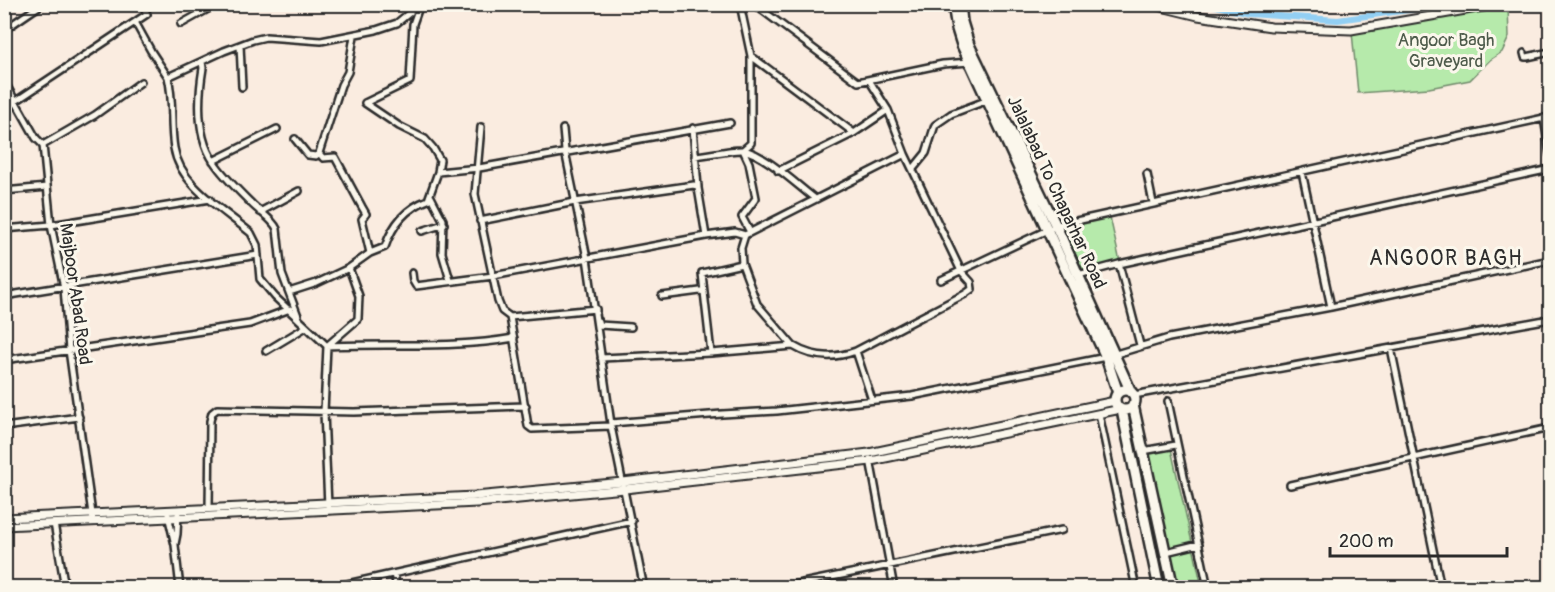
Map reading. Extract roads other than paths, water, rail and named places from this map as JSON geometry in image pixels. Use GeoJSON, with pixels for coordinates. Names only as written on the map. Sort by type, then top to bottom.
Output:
{"type":"FeatureCollection","features":[{"type":"Feature","properties":{"kind":"main road","name":"Jalalabad To Chaparhar Road"},"geometry":{"type":"LineString","coordinates":[[953,4],[957,28],[970,62],[1052,228]]}},
{"type":"Feature","properties":{"kind":"main road","name":"Jalalabad To Chaparhar Road"},"geometry":{"type":"LineString","coordinates":[[960,4],[962,22],[969,45],[1110,355],[1132,393]]}},
{"type":"Feature","properties":{"kind":"main road","name":"Jalalabad To Chaparhar Road"},"geometry":{"type":"LineString","coordinates":[[1110,355],[1159,588]]}},
{"type":"Feature","properties":{"kind":"main road"},"geometry":{"type":"LineString","coordinates":[[1126,390],[1132,393],[1135,399],[1128,410],[1119,403],[1126,390]]}},
{"type":"Feature","properties":{"kind":"main road"},"geometry":{"type":"LineString","coordinates":[[1133,405],[1173,588]]}},
{"type":"Feature","properties":{"kind":"street"},"geometry":{"type":"LineString","coordinates":[[4,30],[42,4]]}},
{"type":"Feature","properties":{"kind":"street"},"geometry":{"type":"LineString","coordinates":[[4,108],[147,14],[142,4]]}},
{"type":"Feature","properties":{"kind":"street"},"geometry":{"type":"LineString","coordinates":[[181,24],[217,4]]}},
{"type":"Feature","properties":{"kind":"street"},"geometry":{"type":"LineString","coordinates":[[695,156],[743,150],[752,143],[751,56],[740,4]]}},
{"type":"Feature","properties":{"kind":"street"},"geometry":{"type":"LineString","coordinates":[[754,4],[858,82],[943,64],[970,62]]}},
{"type":"Feature","properties":{"kind":"street"},"geometry":{"type":"LineString","coordinates":[[1149,4],[1271,27],[1324,30],[1352,30],[1500,4]]}},
{"type":"Feature","properties":{"kind":"street"},"geometry":{"type":"LineString","coordinates":[[168,78],[240,45],[266,37],[321,41],[354,36],[397,23],[419,5]]}},
{"type":"Feature","properties":{"kind":"street"},"geometry":{"type":"LineString","coordinates":[[289,292],[317,283],[349,268],[370,253],[385,247],[390,231],[396,224],[428,200],[440,160],[425,139],[399,126],[365,104],[410,81],[412,24],[419,5]]}},
{"type":"Feature","properties":{"kind":"street"},"geometry":{"type":"LineString","coordinates":[[135,22],[168,78],[172,96],[174,150],[185,177],[251,233],[257,245],[260,279],[275,297],[327,346],[379,344],[428,346],[514,338]]}},
{"type":"Feature","properties":{"kind":"street"},"geometry":{"type":"LineString","coordinates":[[295,139],[308,155],[316,156],[319,153],[340,85],[348,72],[354,36]]}},
{"type":"Feature","properties":{"kind":"street"},"geometry":{"type":"LineString","coordinates":[[240,45],[242,87]]}},
{"type":"Feature","properties":{"kind":"street"},"geometry":{"type":"LineString","coordinates":[[1524,53],[1527,57],[1551,52]]}},
{"type":"Feature","properties":{"kind":"street"},"geometry":{"type":"LineString","coordinates":[[751,56],[854,133]]}},
{"type":"Feature","properties":{"kind":"street"},"geometry":{"type":"LineString","coordinates":[[202,62],[202,132],[205,146],[224,175],[274,223],[277,229],[282,274],[298,317]]}},
{"type":"Feature","properties":{"kind":"street"},"geometry":{"type":"LineString","coordinates":[[743,150],[749,163],[756,198],[742,217],[748,233],[741,248],[742,264],[757,304],[793,346],[825,357],[846,355],[969,292],[972,289],[971,282],[961,271],[905,154],[888,111],[869,80]]}},
{"type":"Feature","properties":{"kind":"street","name":"Majboor Abad Road"},"geometry":{"type":"LineString","coordinates":[[4,81],[36,138],[43,146],[51,225],[64,288],[69,350],[92,518]]}},
{"type":"Feature","properties":{"kind":"street"},"geometry":{"type":"LineString","coordinates":[[43,146],[95,115],[141,82]]}},
{"type":"Feature","properties":{"kind":"street"},"geometry":{"type":"LineString","coordinates":[[913,169],[926,153],[935,125],[951,114],[988,100]]}},
{"type":"Feature","properties":{"kind":"street"},"geometry":{"type":"LineString","coordinates":[[778,171],[854,133],[888,111]]}},
{"type":"Feature","properties":{"kind":"street"},"geometry":{"type":"LineString","coordinates":[[941,280],[1052,228],[1153,203],[1547,118],[1551,155]]}},
{"type":"Feature","properties":{"kind":"street"},"geometry":{"type":"LineString","coordinates":[[438,172],[478,168],[730,123]]}},
{"type":"Feature","properties":{"kind":"street"},"geometry":{"type":"LineString","coordinates":[[481,128],[475,194],[502,311],[510,317],[596,309]]}},
{"type":"Feature","properties":{"kind":"street"},"geometry":{"type":"LineString","coordinates":[[693,128],[698,188],[706,236]]}},
{"type":"Feature","properties":{"kind":"street"},"geometry":{"type":"LineString","coordinates":[[213,161],[277,129]]}},
{"type":"Feature","properties":{"kind":"street"},"geometry":{"type":"LineString","coordinates":[[563,129],[565,151],[599,325],[631,327]]}},
{"type":"Feature","properties":{"kind":"street"},"geometry":{"type":"LineString","coordinates":[[743,150],[771,164],[814,198]]}},
{"type":"Feature","properties":{"kind":"street"},"geometry":{"type":"LineString","coordinates":[[319,153],[323,158],[335,158],[366,214],[362,219],[370,253]]}},
{"type":"Feature","properties":{"kind":"street"},"geometry":{"type":"LineString","coordinates":[[412,273],[416,286],[493,276],[706,236],[735,232],[748,233],[905,154]]}},
{"type":"Feature","properties":{"kind":"street"},"geometry":{"type":"LineString","coordinates":[[1074,277],[1119,264],[1551,169]]}},
{"type":"Feature","properties":{"kind":"street"},"geometry":{"type":"LineString","coordinates":[[1302,172],[1331,307]]}},
{"type":"Feature","properties":{"kind":"street"},"geometry":{"type":"LineString","coordinates":[[1147,174],[1153,203]]}},
{"type":"Feature","properties":{"kind":"street"},"geometry":{"type":"LineString","coordinates":[[480,221],[575,202],[694,185],[698,188]]}},
{"type":"Feature","properties":{"kind":"street"},"geometry":{"type":"LineString","coordinates":[[4,191],[46,187]]}},
{"type":"Feature","properties":{"kind":"street"},"geometry":{"type":"LineString","coordinates":[[431,190],[431,200],[438,209],[444,224],[442,253],[450,280]]}},
{"type":"Feature","properties":{"kind":"street"},"geometry":{"type":"LineString","coordinates":[[260,212],[299,191]]}},
{"type":"Feature","properties":{"kind":"street"},"geometry":{"type":"LineString","coordinates":[[4,230],[51,225],[210,199]]}},
{"type":"Feature","properties":{"kind":"street"},"geometry":{"type":"LineString","coordinates":[[422,231],[444,224]]}},
{"type":"Feature","properties":{"kind":"street"},"geometry":{"type":"LineString","coordinates":[[4,297],[258,255]]}},
{"type":"Feature","properties":{"kind":"street"},"geometry":{"type":"LineString","coordinates":[[510,317],[528,426],[532,429],[777,411],[912,396],[1110,355],[1140,345],[1551,260]]}},
{"type":"Feature","properties":{"kind":"street"},"geometry":{"type":"LineString","coordinates":[[711,353],[702,273],[742,264]]}},
{"type":"Feature","properties":{"kind":"street"},"geometry":{"type":"LineString","coordinates":[[1119,264],[1140,345]]}},
{"type":"Feature","properties":{"kind":"street"},"geometry":{"type":"LineString","coordinates":[[328,507],[324,412],[327,346],[358,319],[359,296],[349,268]]}},
{"type":"Feature","properties":{"kind":"street"},"geometry":{"type":"LineString","coordinates":[[662,296],[704,292]]}},
{"type":"Feature","properties":{"kind":"street"},"geometry":{"type":"LineString","coordinates":[[4,360],[250,324],[290,309]]}},
{"type":"Feature","properties":{"kind":"street"},"geometry":{"type":"LineString","coordinates":[[596,309],[611,424],[644,588]]}},
{"type":"Feature","properties":{"kind":"street"},"geometry":{"type":"LineString","coordinates":[[1132,393],[1551,319]]}},
{"type":"Feature","properties":{"kind":"street"},"geometry":{"type":"LineString","coordinates":[[266,351],[306,327]]}},
{"type":"Feature","properties":{"kind":"street"},"geometry":{"type":"LineString","coordinates":[[601,358],[711,353],[793,346]]}},
{"type":"Feature","properties":{"kind":"street"},"geometry":{"type":"LineString","coordinates":[[1391,348],[1441,588]]}},
{"type":"Feature","properties":{"kind":"street"},"geometry":{"type":"LineString","coordinates":[[856,351],[872,400]]}},
{"type":"Feature","properties":{"kind":"street"},"geometry":{"type":"LineString","coordinates":[[1168,401],[1208,588]]}},
{"type":"Feature","properties":{"kind":"street"},"geometry":{"type":"LineString","coordinates":[[178,514],[209,509],[477,503],[870,457],[1099,414],[1119,403]]}},
{"type":"Feature","properties":{"kind":"street"},"geometry":{"type":"LineString","coordinates":[[870,457],[1119,403]]}},
{"type":"Feature","properties":{"kind":"street"},"geometry":{"type":"LineString","coordinates":[[209,509],[210,421],[215,411],[221,409],[324,412],[526,406]]}},
{"type":"Feature","properties":{"kind":"street"},"geometry":{"type":"LineString","coordinates":[[1099,414],[1136,588]]}},
{"type":"Feature","properties":{"kind":"street"},"geometry":{"type":"LineString","coordinates":[[4,427],[79,417]]}},
{"type":"Feature","properties":{"kind":"street"},"geometry":{"type":"LineString","coordinates":[[1290,484],[1551,428]]}},
{"type":"Feature","properties":{"kind":"street"},"geometry":{"type":"LineString","coordinates":[[1143,451],[1176,445]]}},
{"type":"Feature","properties":{"kind":"street"},"geometry":{"type":"LineString","coordinates":[[870,457],[894,588]]}},
{"type":"Feature","properties":{"kind":"street"},"geometry":{"type":"LineString","coordinates":[[4,518],[92,518],[328,507]]}},
{"type":"Feature","properties":{"kind":"street"},"geometry":{"type":"LineString","coordinates":[[168,514],[175,545],[180,588]]}},
{"type":"Feature","properties":{"kind":"street"},"geometry":{"type":"LineString","coordinates":[[175,545],[178,514]]}},
{"type":"Feature","properties":{"kind":"street"},"geometry":{"type":"LineString","coordinates":[[4,526],[92,518]]}},
{"type":"Feature","properties":{"kind":"street"},"geometry":{"type":"LineString","coordinates":[[329,588],[632,521]]}},
{"type":"Feature","properties":{"kind":"street"},"geometry":{"type":"LineString","coordinates":[[54,523],[65,588]]}},
{"type":"Feature","properties":{"kind":"street"},"geometry":{"type":"LineString","coordinates":[[778,588],[889,563],[1062,530]]}},
{"type":"Feature","properties":{"kind":"street"},"geometry":{"type":"LineString","coordinates":[[1166,552],[1199,544]]}},
{"type":"Feature","properties":{"kind":"street"},"geometry":{"type":"LineString","coordinates":[[394,574],[397,588]]}},
{"type":"Feature","properties":{"kind":"waterway"},"geometry":{"type":"LineString","coordinates":[[1209,4],[1249,14],[1338,20],[1450,4]]}},
{"type":"Feature","properties":{"kind":"district","name":"ANGOOR BAGH"},"geometry":{"type":"Point","coordinates":[1446,258]}},
{"type":"Feature","properties":{"kind":"park label","name":"Angoor Bagh Graveyard"},"geometry":{"type":"Point","coordinates":[1446,50]}}]}
